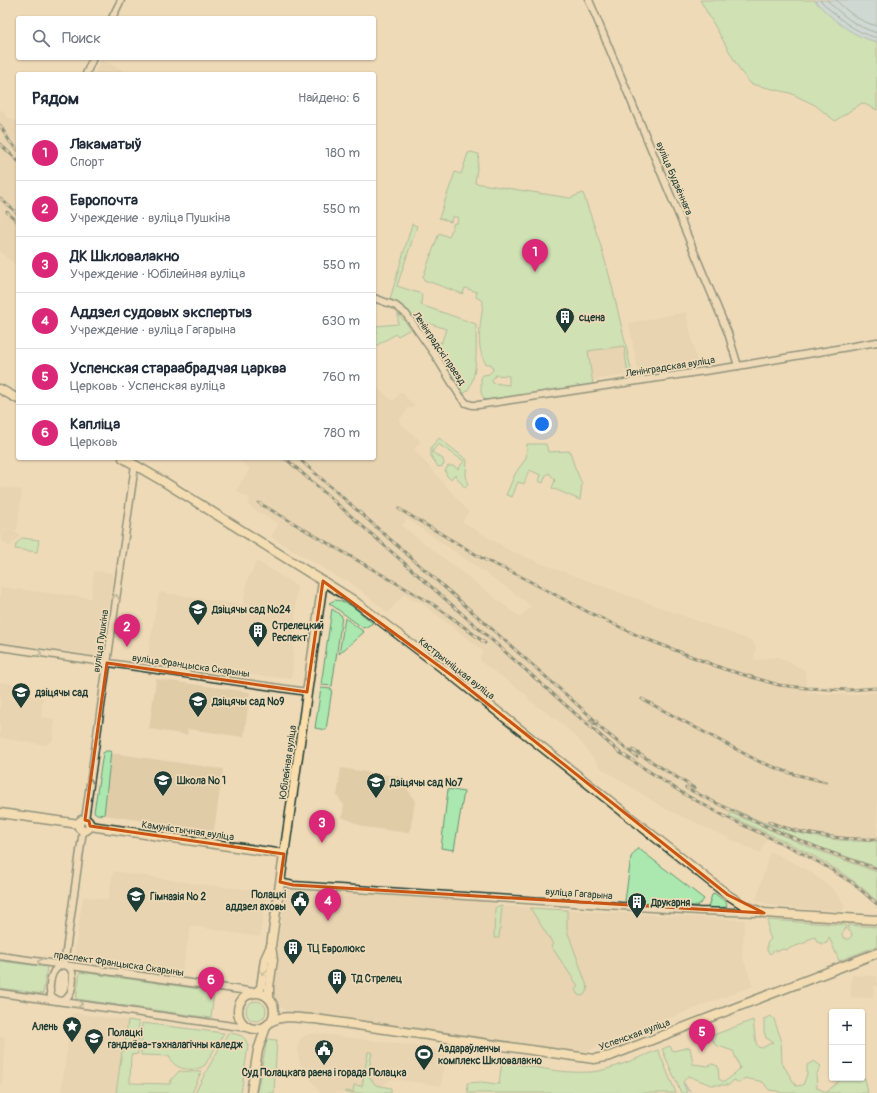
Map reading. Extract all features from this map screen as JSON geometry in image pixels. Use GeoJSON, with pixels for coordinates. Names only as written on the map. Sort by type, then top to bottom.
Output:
{"type":"FeatureCollection","features":[{"type":"Feature","properties":{"kind":"main road"},"geometry":{"type":"LineString","coordinates":[[0,389],[16,398]]}},
{"type":"Feature","properties":{"kind":"main road","name":"Кастрычніцкая вуліца"},"geometry":{"type":"LineString","coordinates":[[126,460],[353,600],[454,677],[728,895],[745,906],[764,913]]}},
{"type":"Feature","properties":{"kind":"main road","name":"Юбілейная вуліца"},"geometry":{"type":"LineString","coordinates":[[272,1002],[269,987],[273,960],[271,946],[323,581]]}},
{"type":"Feature","properties":{"kind":"main road","name":"Камуністычная вуліца"},"geometry":{"type":"LineString","coordinates":[[0,813],[284,854]]}},
{"type":"Feature","properties":{"kind":"main road","name":"вуліца Гагарына"},"geometry":{"type":"LineString","coordinates":[[764,913],[877,920]]}},
{"type":"Feature","properties":{"kind":"main road","name":"Юбілейная вуліца"},"geometry":{"type":"LineString","coordinates":[[254,993],[261,987],[265,959],[271,946]]}},
{"type":"Feature","properties":{"kind":"main road","name":"Успенская вуліца"},"geometry":{"type":"LineString","coordinates":[[269,1024],[278,1018],[284,1017],[315,1019],[594,1059],[610,1056],[877,953]]}},
{"type":"Feature","properties":{"kind":"main road"},"geometry":{"type":"LineString","coordinates":[[251,1093],[258,1050],[275,1014],[272,1002],[254,993],[244,998],[238,1009],[241,1020],[254,1032],[258,1050]]}},
{"type":"Feature","properties":{"kind":"main road","name":"Успенская вуліца"},"geometry":{"type":"LineString","coordinates":[[272,1002],[278,1010],[315,1019]]}},
{"type":"Feature","properties":{"kind":"main road"},"geometry":{"type":"LineString","coordinates":[[250,1028],[269,1024]]}},
{"type":"Feature","properties":{"kind":"street"},"geometry":{"type":"LineString","coordinates":[[113,16],[121,0]]}},
{"type":"Feature","properties":{"kind":"street","name":"вуліца Будзённага"},"geometry":{"type":"LineString","coordinates":[[589,0],[728,333],[738,366]]}},
{"type":"Feature","properties":{"kind":"street"},"geometry":{"type":"LineString","coordinates":[[87,72],[92,60]]}},
{"type":"Feature","properties":{"kind":"street","name":"Ленінградскі праезд"},"geometry":{"type":"LineString","coordinates":[[376,299],[396,306],[406,314],[432,351],[460,396],[466,402]]}},
{"type":"Feature","properties":{"kind":"street","name":"Ленінградская вуліца"},"geometry":{"type":"LineString","coordinates":[[466,402],[472,405],[478,405],[738,366],[877,342]]}},
{"type":"Feature","properties":{"kind":"street","name":"вуліца Пушкіна"},"geometry":{"type":"LineString","coordinates":[[64,965],[135,465]]}},
{"type":"Feature","properties":{"kind":"street","name":"вуліца Францыска Скарыны"},"geometry":{"type":"LineString","coordinates":[[0,647],[307,692]]}},
{"type":"Feature","properties":{"kind":"street","name":"вуліца Гагарына"},"geometry":{"type":"LineString","coordinates":[[280,882],[293,885],[449,895],[699,911],[764,913]]}},
{"type":"Feature","properties":{"kind":"street","name":"праспект Францыска Скарыны"},"geometry":{"type":"LineString","coordinates":[[0,956],[254,993]]}},
{"type":"Feature","properties":{"kind":"street"},"geometry":{"type":"LineString","coordinates":[[64,965],[72,970],[73,977],[69,996],[65,1000],[58,1001],[51,996],[50,990],[54,971],[58,967],[64,965]]}},
{"type":"Feature","properties":{"kind":"street"},"geometry":{"type":"LineString","coordinates":[[0,992],[250,1028]]}},
{"type":"Feature","properties":{"kind":"highlighted area"},"geometry":{"type":"Polygon","coordinates":[[[323,581],[454,677],[728,895],[764,913],[293,885],[280,882],[284,854],[90,826],[89,821],[85,820],[107,663],[307,692],[323,581]]]}},
{"type":"Feature","properties":{"kind":"shaded area"},"geometry":{"type":"Polygon","coordinates":[[[101,60],[128,72],[95,72],[101,60]]]}},
{"type":"Feature","properties":{"kind":"shaded area"},"geometry":{"type":"Polygon","coordinates":[[[0,110],[4,111],[5,116],[16,121],[16,265],[0,252],[0,110]]]}},
{"type":"Feature","properties":{"kind":"shaded area"},"geometry":{"type":"Polygon","coordinates":[[[686,312],[697,362],[638,372],[629,323],[686,312]]]}},
{"type":"Feature","properties":{"kind":"shaded area"},"geometry":{"type":"Polygon","coordinates":[[[624,346],[628,375],[593,380],[588,351],[624,346]]]}},
{"type":"Feature","properties":{"kind":"shaded area"},"geometry":{"type":"Polygon","coordinates":[[[376,385],[393,401],[401,392],[407,397],[406,398],[415,404],[411,409],[408,407],[399,421],[421,441],[414,449],[467,510],[468,512],[462,521],[479,532],[509,550],[540,563],[752,641],[756,647],[754,660],[778,657],[805,670],[807,693],[850,695],[877,692],[877,820],[873,820],[877,821],[877,840],[863,841],[815,836],[773,826],[760,853],[664,808],[601,768],[579,740],[560,722],[529,700],[527,695],[481,662],[480,657],[483,651],[420,602],[412,600],[404,594],[388,613],[349,581],[341,579],[271,537],[278,524],[247,505],[250,499],[236,490],[250,469],[239,460],[376,460],[376,385]],[[407,519],[402,526],[520,617],[532,607],[513,592],[407,519]]]}},
{"type":"Feature","properties":{"kind":"shaded area"},"geometry":{"type":"Polygon","coordinates":[[[0,487],[22,490],[17,530],[3,529],[2,539],[0,539],[0,487]]]}},
{"type":"Feature","properties":{"kind":"shaded area"},"geometry":{"type":"Polygon","coordinates":[[[4,530],[15,531],[20,536],[9,547],[2,541],[4,530]]]}},
{"type":"Feature","properties":{"kind":"shaded area"},"geometry":{"type":"Polygon","coordinates":[[[257,561],[297,586],[292,679],[235,673],[148,659],[159,592],[243,605],[247,581],[257,561]]]}},
{"type":"Feature","properties":{"kind":"shaded area"},"geometry":{"type":"Polygon","coordinates":[[[94,571],[113,573],[101,656],[0,642],[0,587],[91,598],[94,571]]]}},
{"type":"Feature","properties":{"kind":"shaded area","name":"Дзіцячы сад №9"},"geometry":{"type":"Polygon","coordinates":[[[156,679],[250,692],[244,737],[188,729],[187,735],[149,729],[156,679]]]}},
{"type":"Feature","properties":{"kind":"shaded area","name":"дзіцячы сад"},"geometry":{"type":"Polygon","coordinates":[[[0,682],[16,684],[16,693],[43,698],[41,717],[55,719],[53,740],[46,745],[0,738],[0,682]]]}},
{"type":"Feature","properties":{"kind":"shaded area","name":"Школа № 1"},"geometry":{"type":"Polygon","coordinates":[[[111,753],[223,769],[214,831],[104,815],[111,753]]]}},
{"type":"Feature","properties":{"kind":"shaded area","name":"Дзіцячы сад №7"},"geometry":{"type":"Polygon","coordinates":[[[341,768],[400,777],[415,801],[410,832],[364,827],[342,817],[344,805],[337,796],[341,768]]]}},
{"type":"Feature","properties":{"kind":"shaded area"},"geometry":{"type":"Polygon","coordinates":[[[770,851],[806,869],[832,888],[845,906],[842,911],[783,907],[756,900],[770,851]]]}},
{"type":"Feature","properties":{"kind":"shaded area","name":"Гімназія № 2"},"geometry":{"type":"Polygon","coordinates":[[[113,871],[197,884],[267,891],[260,937],[191,926],[182,972],[147,967],[145,964],[137,963],[134,965],[74,957],[83,896],[108,900],[113,871]]]}},
{"type":"Feature","properties":{"kind":"shaded area"},"geometry":{"type":"Polygon","coordinates":[[[294,888],[495,903],[494,938],[499,938],[502,906],[745,920],[742,955],[753,986],[603,1044],[584,1053],[287,1011],[276,1004],[271,991],[285,895],[288,890],[294,888]]]}},
{"type":"Feature","properties":{"kind":"shaded area"},"geometry":{"type":"Polygon","coordinates":[[[852,975],[877,976],[877,986],[874,986],[873,998],[850,997],[852,975]]]}},
{"type":"Feature","properties":{"kind":"shaded area","name":"Полацкі гандлёва-тэхналагічны каледж"},"geometry":{"type":"Polygon","coordinates":[[[72,1013],[128,1020],[124,1052],[122,1051],[116,1093],[61,1092],[72,1013]]]}},
{"type":"Feature","properties":{"kind":"shaded area"},"geometry":{"type":"Polygon","coordinates":[[[315,1033],[446,1050],[441,1086],[391,1079],[374,1093],[320,1093],[300,1064],[298,1054],[300,1039],[308,1034],[315,1033]]]}},
{"type":"Feature","properties":{"kind":"shaded area"},"geometry":{"type":"Polygon","coordinates":[[[0,1037],[5,1037],[2,1086],[0,1085],[0,1037]]]}},
{"type":"Feature","properties":{"kind":"green space"},"geometry":{"type":"Polygon","coordinates":[[[700,0],[814,0],[843,26],[858,35],[877,42],[877,110],[862,103],[835,121],[815,105],[790,93],[751,84],[741,72],[700,0]]]}},
{"type":"Feature","properties":{"kind":"green space"},"geometry":{"type":"Polygon","coordinates":[[[471,152],[479,154],[475,183],[570,198],[583,193],[610,278],[632,374],[628,375],[624,346],[588,351],[593,384],[515,397],[498,398],[489,401],[484,399],[481,393],[481,378],[483,375],[489,374],[493,370],[491,364],[486,364],[480,349],[483,301],[476,297],[477,292],[465,288],[463,294],[424,280],[423,277],[439,233],[449,237],[454,223],[457,223],[458,217],[452,217],[451,222],[439,218],[455,172],[461,174],[468,153],[471,152]],[[496,375],[492,380],[493,383],[509,385],[509,376],[496,375]]]}},
{"type":"Feature","properties":{"kind":"green space"},"geometry":{"type":"Polygon","coordinates":[[[412,224],[417,226],[397,286],[422,294],[421,305],[476,324],[475,371],[473,380],[465,393],[462,393],[429,342],[432,340],[442,343],[446,329],[428,323],[427,339],[409,313],[401,305],[390,299],[412,224]]]}},
{"type":"Feature","properties":{"kind":"green space"},"geometry":{"type":"Polygon","coordinates":[[[398,314],[409,326],[409,330],[398,336],[396,334],[376,346],[376,326],[398,324],[398,314]]]}},
{"type":"Feature","properties":{"kind":"green space"},"geometry":{"type":"Polygon","coordinates":[[[439,438],[467,460],[466,475],[468,485],[465,488],[455,475],[450,479],[445,471],[448,466],[453,466],[458,469],[464,461],[438,444],[432,452],[443,459],[443,466],[438,467],[431,456],[431,447],[439,438]]]}},
{"type":"Feature","properties":{"kind":"green space"},"geometry":{"type":"Polygon","coordinates":[[[527,444],[546,444],[548,452],[570,451],[582,484],[580,500],[552,488],[555,480],[549,473],[546,475],[543,483],[539,481],[541,475],[529,470],[524,484],[518,482],[512,497],[506,495],[515,474],[526,458],[527,444]]]}},
{"type":"Feature","properties":{"kind":"green space"},"geometry":{"type":"Polygon","coordinates":[[[22,538],[39,540],[37,552],[15,549],[16,544],[22,538]]]}},
{"type":"Feature","properties":{"kind":"green space"},"geometry":{"type":"Polygon","coordinates":[[[335,600],[345,602],[355,608],[373,623],[363,628],[329,603],[335,600]]]}},
{"type":"Feature","properties":{"kind":"green space"},"geometry":{"type":"Polygon","coordinates":[[[332,609],[342,616],[332,686],[321,685],[332,609]]]}},
{"type":"Feature","properties":{"kind":"green space"},"geometry":{"type":"Polygon","coordinates":[[[345,618],[364,632],[339,654],[345,618]]]}},
{"type":"Feature","properties":{"kind":"green space"},"geometry":{"type":"Polygon","coordinates":[[[321,688],[332,689],[326,730],[315,728],[321,688]]]}},
{"type":"Feature","properties":{"kind":"green space"},"geometry":{"type":"Polygon","coordinates":[[[106,751],[111,751],[104,815],[94,812],[103,753],[106,751]]]}},
{"type":"Feature","properties":{"kind":"green space"},"geometry":{"type":"Polygon","coordinates":[[[448,789],[464,792],[454,850],[441,848],[448,789]]]}},
{"type":"Feature","properties":{"kind":"green space"},"geometry":{"type":"Polygon","coordinates":[[[733,809],[773,826],[798,833],[838,840],[877,841],[877,867],[815,846],[732,810],[733,809]]]}},
{"type":"Feature","properties":{"kind":"green space"},"geometry":{"type":"Polygon","coordinates":[[[731,813],[814,849],[877,872],[877,901],[856,883],[826,863],[794,846],[729,816],[731,813]]]}},
{"type":"Feature","properties":{"kind":"green space"},"geometry":{"type":"Polygon","coordinates":[[[638,848],[704,899],[701,903],[696,906],[625,901],[631,857],[638,848]]]}},
{"type":"Feature","properties":{"kind":"green space"},"geometry":{"type":"Polygon","coordinates":[[[714,893],[726,902],[726,907],[708,907],[714,893]]]}},
{"type":"Feature","properties":{"kind":"green space"},"geometry":{"type":"Polygon","coordinates":[[[497,906],[502,906],[499,938],[494,938],[495,908],[497,906]]]}},
{"type":"Feature","properties":{"kind":"green space"},"geometry":{"type":"Polygon","coordinates":[[[530,908],[567,910],[567,930],[588,989],[584,995],[578,995],[575,990],[578,986],[551,946],[553,944],[530,908]]]}},
{"type":"Feature","properties":{"kind":"green space"},"geometry":{"type":"Polygon","coordinates":[[[768,920],[846,925],[842,934],[846,939],[849,939],[852,935],[848,930],[848,925],[877,927],[877,946],[839,961],[829,937],[827,943],[823,944],[817,942],[815,937],[807,940],[807,942],[785,950],[783,949],[776,952],[775,950],[770,954],[767,951],[767,943],[771,939],[768,932],[768,920]]]}},
{"type":"Feature","properties":{"kind":"green space"},"geometry":{"type":"Polygon","coordinates":[[[0,961],[47,967],[43,994],[0,988],[0,961]]]}},
{"type":"Feature","properties":{"kind":"green space"},"geometry":{"type":"Polygon","coordinates":[[[80,972],[214,991],[211,1018],[76,999],[80,972]]]}},
{"type":"Feature","properties":{"kind":"green space"},"geometry":{"type":"Polygon","coordinates":[[[256,1001],[263,1004],[266,1011],[263,1018],[256,1021],[249,1018],[246,1011],[249,1004],[256,1001]]]}},
{"type":"Feature","properties":{"kind":"green space"},"geometry":{"type":"Polygon","coordinates":[[[771,1016],[774,1019],[781,1039],[782,1063],[796,1086],[803,1085],[807,1074],[807,1065],[814,1061],[821,1066],[816,1075],[817,1088],[827,1092],[839,1081],[865,1081],[865,1078],[868,1093],[781,1093],[769,1090],[763,1082],[745,1078],[739,1083],[734,1080],[729,1085],[711,1085],[688,1076],[683,1082],[687,1093],[681,1093],[662,1049],[670,1046],[673,1051],[690,1047],[693,1064],[708,1066],[712,1064],[718,1066],[719,1079],[724,1082],[740,1068],[733,1051],[715,1045],[711,1036],[753,1020],[757,1045],[758,1047],[762,1048],[773,1042],[766,1038],[764,1031],[764,1019],[771,1016]]]}},
{"type":"Feature","properties":{"kind":"green space"},"geometry":{"type":"Polygon","coordinates":[[[128,1020],[139,1022],[138,1054],[131,1055],[130,1083],[170,1084],[171,1080],[179,1071],[201,1072],[192,1093],[116,1093],[128,1020]]]}},
{"type":"Feature","properties":{"kind":"green space"},"geometry":{"type":"Polygon","coordinates":[[[142,1023],[224,1033],[205,1065],[196,1069],[184,1069],[171,1061],[170,1056],[141,1055],[142,1023]]]}},
{"type":"Feature","properties":{"kind":"green space"},"geometry":{"type":"Polygon","coordinates":[[[228,1033],[243,1037],[248,1046],[241,1093],[195,1093],[208,1068],[228,1033]]]}},
{"type":"Feature","properties":{"kind":"green space"},"geometry":{"type":"Polygon","coordinates":[[[267,1039],[277,1040],[274,1093],[257,1093],[267,1039]]]}},
{"type":"Feature","properties":{"kind":"green space"},"geometry":{"type":"Polygon","coordinates":[[[658,1050],[676,1093],[468,1093],[467,1083],[480,1082],[499,1084],[502,1061],[557,1071],[591,1072],[634,1060],[658,1050]]]}},
{"type":"Feature","properties":{"kind":"green space"},"geometry":{"type":"Polygon","coordinates":[[[368,1052],[372,1052],[368,1076],[376,1085],[391,1088],[391,1093],[345,1093],[345,1091],[353,1092],[354,1085],[362,1086],[368,1052]]]}},
{"type":"Feature","properties":{"kind":"water"},"geometry":{"type":"Polygon","coordinates":[[[814,0],[877,0],[877,42],[858,35],[842,26],[814,0]]]}},
{"type":"Feature","properties":{"kind":"waterway"},"geometry":{"type":"LineString","coordinates":[[684,1083],[688,1090],[692,1093]]}},
{"type":"Feature","properties":{"kind":"railway"},"geometry":{"type":"LineString","coordinates":[[0,125],[10,142],[16,148]]}},
{"type":"Feature","properties":{"kind":"railway"},"geometry":{"type":"LineString","coordinates":[[0,144],[16,159]]}},
{"type":"Feature","properties":{"kind":"railway"},"geometry":{"type":"LineString","coordinates":[[0,198],[16,212]]}},
{"type":"Feature","properties":{"kind":"railway"},"geometry":{"type":"LineString","coordinates":[[7,212],[16,220]]}},
{"type":"Feature","properties":{"kind":"railway"},"geometry":{"type":"LineString","coordinates":[[287,460],[619,752],[684,794],[728,818],[800,852],[827,867],[854,884],[877,904]]}},
{"type":"Feature","properties":{"kind":"railway"},"geometry":{"type":"LineString","coordinates":[[300,460],[597,722]]}},
{"type":"Feature","properties":{"kind":"railway"},"geometry":{"type":"LineString","coordinates":[[259,503],[434,605],[485,643]]}},
{"type":"Feature","properties":{"kind":"railway"},"geometry":{"type":"LineString","coordinates":[[399,509],[487,561],[512,572],[588,612],[641,637],[724,669],[779,685],[849,690],[877,688]]}},
{"type":"Feature","properties":{"kind":"railway"},"geometry":{"type":"LineString","coordinates":[[642,699],[760,762],[790,773],[826,782]]}},
{"type":"Feature","properties":{"kind":"railway"},"geometry":{"type":"LineString","coordinates":[[590,720],[637,757]]}},
{"type":"Feature","properties":{"kind":"railway"},"geometry":{"type":"LineString","coordinates":[[633,750],[694,788]]}},
{"type":"Feature","properties":{"kind":"railway"},"geometry":{"type":"LineString","coordinates":[[686,788],[780,832],[828,852],[877,869]]}},
{"type":"Feature","properties":{"kind":"railway"},"geometry":{"type":"LineString","coordinates":[[769,822],[781,827],[822,836],[850,839],[877,839]]}},
{"type":"Feature","properties":{"kind":"place","name":"Лакаматыў"},"geometry":{"type":"Point","coordinates":[535,272]}},
{"type":"Feature","properties":{"kind":"place","name":"сцена"},"geometry":{"type":"Point","coordinates":[565,334]}},
{"type":"Feature","properties":{"kind":"place","name":"Дзіцячы сад №24"},"geometry":{"type":"Point","coordinates":[198,626]}},
{"type":"Feature","properties":{"kind":"place","name":"Европочта"},"geometry":{"type":"Point","coordinates":[127,647]}},
{"type":"Feature","properties":{"kind":"place","name":"Стрелецкий Респект"},"geometry":{"type":"Point","coordinates":[258,648]}},
{"type":"Feature","properties":{"kind":"place","name":"дзіцячы сад"},"geometry":{"type":"Point","coordinates":[21,709]}},
{"type":"Feature","properties":{"kind":"place","name":"Дзіцячы сад №9"},"geometry":{"type":"Point","coordinates":[198,718]}},
{"type":"Feature","properties":{"kind":"place","name":"Школа № 1"},"geometry":{"type":"Point","coordinates":[163,797]}},
{"type":"Feature","properties":{"kind":"place","name":"Дзіцячы сад №7"},"geometry":{"type":"Point","coordinates":[376,799]}},
{"type":"Feature","properties":{"kind":"place","name":"ДК Шкловалакно"},"geometry":{"type":"Point","coordinates":[322,843]}},
{"type":"Feature","properties":{"kind":"place","name":"Гімназія № 2"},"geometry":{"type":"Point","coordinates":[136,913]}},
{"type":"Feature","properties":{"kind":"place","name":"Полацкі аддзел аховы"},"geometry":{"type":"Point","coordinates":[300,917]}},
{"type":"Feature","properties":{"kind":"place","name":"Друкарня"},"geometry":{"type":"Point","coordinates":[637,919]}},
{"type":"Feature","properties":{"kind":"place","name":"Аддзел судовых экспертыз"},"geometry":{"type":"Point","coordinates":[328,921]}},
{"type":"Feature","properties":{"kind":"place","name":"ТЦ Евролюкс"},"geometry":{"type":"Point","coordinates":[293,965]}},
{"type":"Feature","properties":{"kind":"place","name":"ТД Стрелец"},"geometry":{"type":"Point","coordinates":[337,995]}},
{"type":"Feature","properties":{"kind":"place","name":"Капліца"},"geometry":{"type":"Point","coordinates":[211,1000]}},
{"type":"Feature","properties":{"kind":"place","name":"Алень"},"geometry":{"type":"Point","coordinates":[72,1043]}},
{"type":"Feature","properties":{"kind":"place","name":"Успенская стараабрадчая царква"},"geometry":{"type":"Point","coordinates":[702,1052]}},
{"type":"Feature","properties":{"kind":"place","name":"Полацкі гандлёва-тэхналагічны каледж"},"geometry":{"type":"Point","coordinates":[94,1055]}},
{"type":"Feature","properties":{"kind":"place","name":"Суд Полацкага раена і горада Полацка"},"geometry":{"type":"Point","coordinates":[324,1066]}},
{"type":"Feature","properties":{"kind":"place","name":"Аздараўленчы комплекс Шкловалакно"},"geometry":{"type":"Point","coordinates":[424,1071]}}]}
